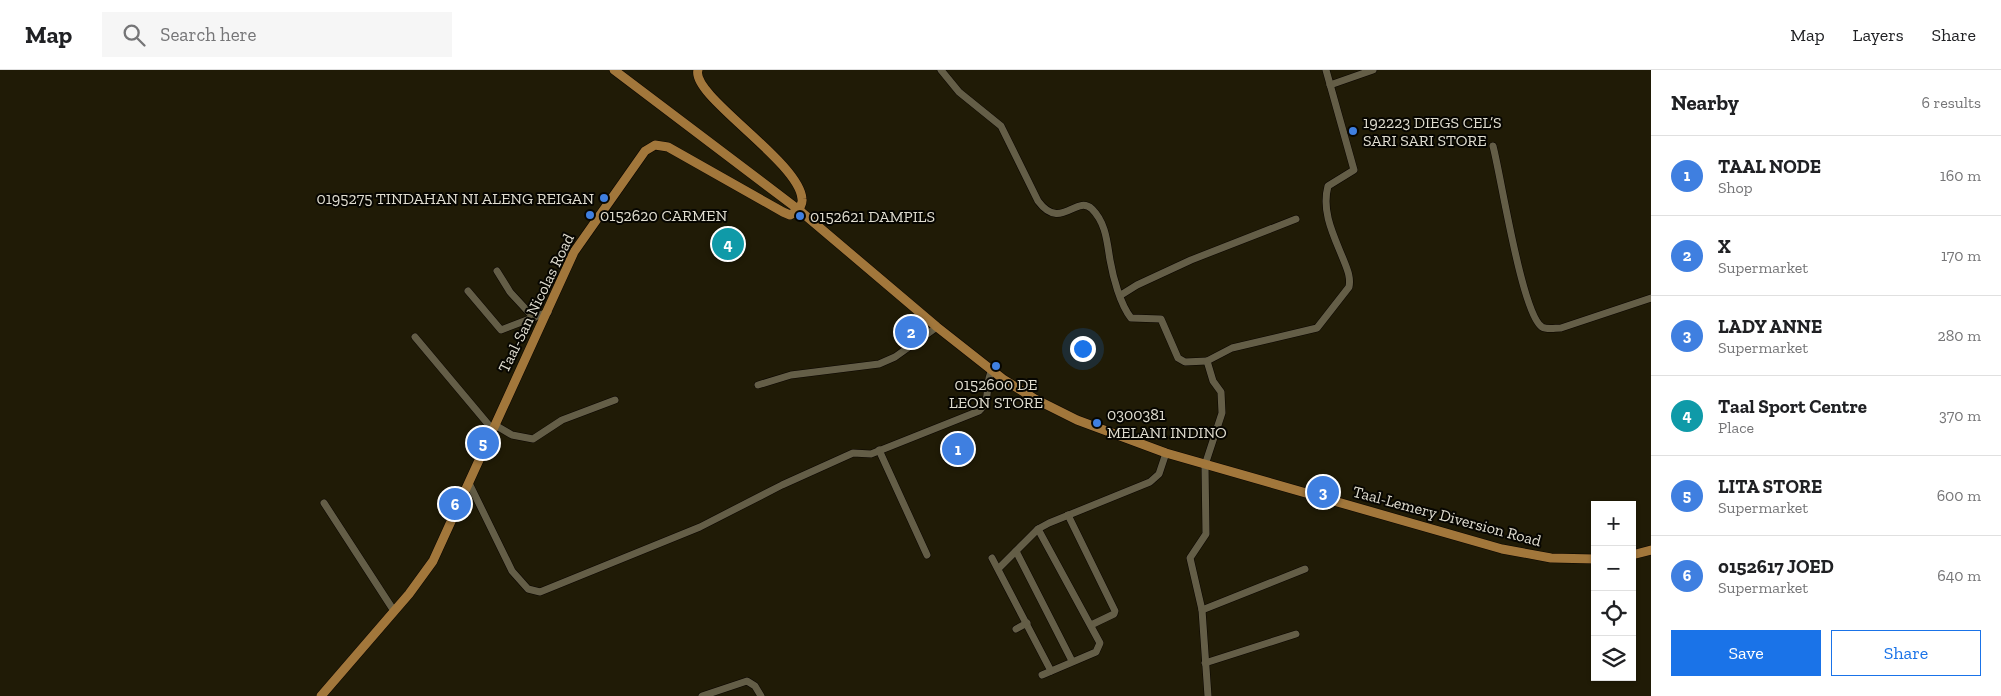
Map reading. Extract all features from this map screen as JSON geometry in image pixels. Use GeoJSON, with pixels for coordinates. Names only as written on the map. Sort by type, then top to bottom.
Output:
{"type":"FeatureCollection","features":[{"type":"Feature","properties":{"kind":"main road","name":"Taal-Lemery Diversion Road"},"geometry":{"type":"LineString","coordinates":[[614,70],[799,210],[937,327],[992,370],[1055,410],[1116,437],[1166,454],[1502,549],[1550,558],[1591,559]]}},
{"type":"Feature","properties":{"kind":"main road"},"geometry":{"type":"LineString","coordinates":[[698,70],[696,74],[700,84],[716,103],[760,143],[800,190],[803,200],[799,210]]}},
{"type":"Feature","properties":{"kind":"main road","name":"Taal-San Nicolas Road"},"geometry":{"type":"LineString","coordinates":[[321,696],[394,611],[433,561],[574,252],[638,158],[650,146],[668,147],[783,212],[790,215],[799,210]]}},
{"type":"Feature","properties":{"kind":"main road"},"geometry":{"type":"LineString","coordinates":[[1636,554],[1651,550]]}},
{"type":"Feature","properties":{"kind":"street"},"geometry":{"type":"LineString","coordinates":[[941,70],[958,92],[1001,126],[1038,201],[1045,211],[1058,215],[1081,206],[1092,209],[1103,225],[1126,312],[1131,318],[1161,319],[1178,358],[1185,362],[1207,361],[1232,348],[1316,328],[1349,287],[1348,273],[1326,211],[1328,186],[1354,170],[1326,70]]}},
{"type":"Feature","properties":{"kind":"street"},"geometry":{"type":"LineString","coordinates":[[1330,85],[1373,70]]}},
{"type":"Feature","properties":{"kind":"street"},"geometry":{"type":"LineString","coordinates":[[1493,146],[1514,252],[1534,317],[1541,326],[1549,329],[1561,328],[1651,298]]}},
{"type":"Feature","properties":{"kind":"street"},"geometry":{"type":"LineString","coordinates":[[1121,295],[1137,285],[1191,260],[1296,219]]}},
{"type":"Feature","properties":{"kind":"street"},"geometry":{"type":"LineString","coordinates":[[497,271],[510,292],[534,318]]}},
{"type":"Feature","properties":{"kind":"street"},"geometry":{"type":"LineString","coordinates":[[468,291],[500,330],[548,312]]}},
{"type":"Feature","properties":{"kind":"street"},"geometry":{"type":"LineString","coordinates":[[758,385],[791,375],[879,364],[895,357],[937,327]]}},
{"type":"Feature","properties":{"kind":"street"},"geometry":{"type":"LineString","coordinates":[[415,337],[494,428],[512,435],[533,439],[562,420],[616,400]]}},
{"type":"Feature","properties":{"kind":"street"},"geometry":{"type":"LineString","coordinates":[[1207,361],[1213,381],[1221,392],[1222,413],[1205,464],[1206,534],[1190,558],[1202,610],[1208,696]]}},
{"type":"Feature","properties":{"kind":"street"},"geometry":{"type":"LineString","coordinates":[[469,483],[512,571],[528,589],[540,592],[700,527],[782,485],[853,453],[871,454],[979,411],[987,402],[987,378],[992,370]]}},
{"type":"Feature","properties":{"kind":"street"},"geometry":{"type":"LineString","coordinates":[[879,450],[927,555]]}},
{"type":"Feature","properties":{"kind":"street"},"geometry":{"type":"LineString","coordinates":[[999,568],[1038,530],[1068,515],[1150,482],[1159,474],[1166,454]]}},
{"type":"Feature","properties":{"kind":"street"},"geometry":{"type":"LineString","coordinates":[[324,503],[394,611]]}},
{"type":"Feature","properties":{"kind":"street"},"geometry":{"type":"LineString","coordinates":[[1068,515],[1115,611],[1114,614],[1091,625]]}},
{"type":"Feature","properties":{"kind":"street"},"geometry":{"type":"LineString","coordinates":[[1038,530],[1091,625],[1100,646],[1096,652],[1042,675]]}},
{"type":"Feature","properties":{"kind":"street"},"geometry":{"type":"LineString","coordinates":[[1016,551],[1072,661]]}},
{"type":"Feature","properties":{"kind":"street"},"geometry":{"type":"LineString","coordinates":[[992,558],[999,568],[1051,671]]}},
{"type":"Feature","properties":{"kind":"street"},"geometry":{"type":"LineString","coordinates":[[1202,610],[1305,569]]}},
{"type":"Feature","properties":{"kind":"street"},"geometry":{"type":"LineString","coordinates":[[1016,629],[1027,623]]}},
{"type":"Feature","properties":{"kind":"street"},"geometry":{"type":"LineString","coordinates":[[1205,663],[1296,634]]}},
{"type":"Feature","properties":{"kind":"street"},"geometry":{"type":"LineString","coordinates":[[702,696],[747,680],[755,686],[761,696]]}},
{"type":"Feature","properties":{"kind":"place","name":"192223 DIEGS CEL’S SARI SARI STORE"},"geometry":{"type":"Point","coordinates":[1353,131]}},
{"type":"Feature","properties":{"kind":"place","name":"0195275 TINDAHAN NI ALENG REIGAN"},"geometry":{"type":"Point","coordinates":[604,198]}},
{"type":"Feature","properties":{"kind":"place","name":"0152620 CARMEN"},"geometry":{"type":"Point","coordinates":[590,215]}},
{"type":"Feature","properties":{"kind":"place","name":"0152621 DAMPILS"},"geometry":{"type":"Point","coordinates":[800,216]}},
{"type":"Feature","properties":{"kind":"place","name":"Taal Sport Centre"},"geometry":{"type":"Point","coordinates":[728,244]}},
{"type":"Feature","properties":{"kind":"place","name":"X"},"geometry":{"type":"Point","coordinates":[911,332]}},
{"type":"Feature","properties":{"kind":"place","name":"0152600 DE LEON STORE"},"geometry":{"type":"Point","coordinates":[996,366]}},
{"type":"Feature","properties":{"kind":"place","name":"0300381 MELANI INDINO"},"geometry":{"type":"Point","coordinates":[1097,423]}},
{"type":"Feature","properties":{"kind":"place","name":"LITA STORE"},"geometry":{"type":"Point","coordinates":[483,443]}},
{"type":"Feature","properties":{"kind":"place","name":"TAAL NODE"},"geometry":{"type":"Point","coordinates":[958,449]}},
{"type":"Feature","properties":{"kind":"place","name":"LADY ANNE"},"geometry":{"type":"Point","coordinates":[1323,492]}},
{"type":"Feature","properties":{"kind":"place","name":"0152617 JOED"},"geometry":{"type":"Point","coordinates":[455,504]}}]}
